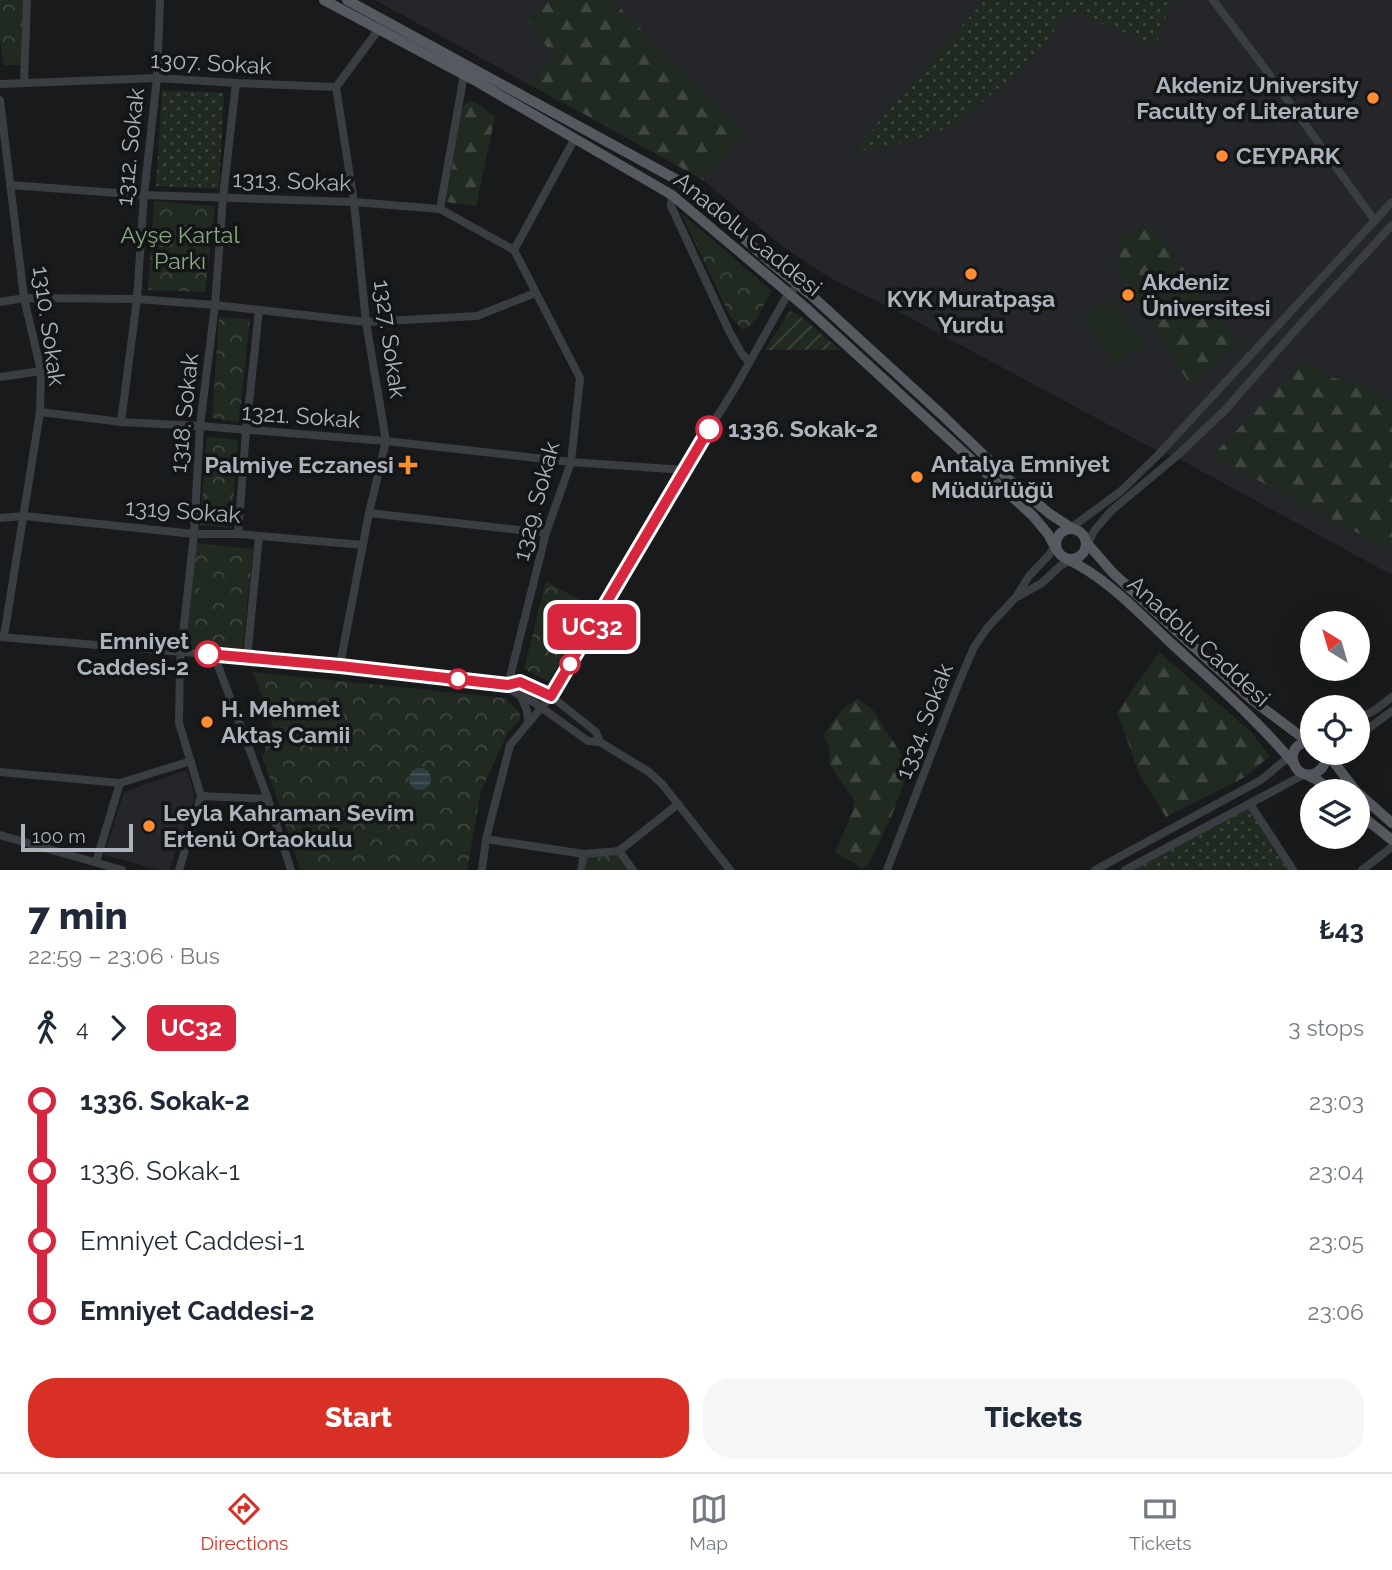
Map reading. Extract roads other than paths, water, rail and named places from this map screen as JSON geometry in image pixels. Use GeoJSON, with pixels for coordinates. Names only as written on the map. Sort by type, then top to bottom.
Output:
{"type":"FeatureCollection","features":[{"type":"Feature","properties":{"kind":"main road","name":"Anadolu Caddesi"},"geometry":{"type":"LineString","coordinates":[[324,0],[464,75],[672,195],[790,294],[1033,516],[1056,546]]}},
{"type":"Feature","properties":{"kind":"main road","name":"Anadolu Caddesi"},"geometry":{"type":"LineString","coordinates":[[347,0],[681,182],[798,284],[1015,485],[1071,529]]}},
{"type":"Feature","properties":{"kind":"main road"},"geometry":{"type":"LineString","coordinates":[[1071,529],[1082,534],[1086,545],[1081,556],[1069,560],[1062,557],[1056,546],[1060,534],[1071,529]]}},
{"type":"Feature","properties":{"kind":"main road","name":"Anadolu Caddesi"},"geometry":{"type":"LineString","coordinates":[[1086,545],[1251,699],[1300,735]]}},
{"type":"Feature","properties":{"kind":"main road","name":"Anadolu Caddesi"},"geometry":{"type":"LineString","coordinates":[[1069,560],[1117,593],[1254,719],[1292,758],[1296,768],[1305,774]]}},
{"type":"Feature","properties":{"kind":"main road"},"geometry":{"type":"LineString","coordinates":[[1292,758],[1300,744]]}},
{"type":"Feature","properties":{"kind":"main road"},"geometry":{"type":"LineString","coordinates":[[1305,774],[1316,773],[1322,765]]}},
{"type":"Feature","properties":{"kind":"main road"},"geometry":{"type":"LineString","coordinates":[[1335,765],[1347,779]]}},
{"type":"Feature","properties":{"kind":"main road"},"geometry":{"type":"LineString","coordinates":[[1305,774],[1315,779]]}},
{"type":"Feature","properties":{"kind":"main road"},"geometry":{"type":"LineString","coordinates":[[1370,804],[1392,823]]}},
{"type":"Feature","properties":{"kind":"main road"},"geometry":{"type":"LineString","coordinates":[[1370,823],[1392,840]]}},
{"type":"Feature","properties":{"kind":"street"},"geometry":{"type":"LineString","coordinates":[[24,83],[27,0]]}},
{"type":"Feature","properties":{"kind":"street","name":"1312. Sokak"},"geometry":{"type":"LineString","coordinates":[[121,422],[137,299],[144,195],[157,78],[160,0]]}},
{"type":"Feature","properties":{"kind":"street"},"geometry":{"type":"LineString","coordinates":[[1213,0],[1375,221]]}},
{"type":"Feature","properties":{"kind":"street"},"geometry":{"type":"LineString","coordinates":[[336,87],[379,29]]}},
{"type":"Feature","properties":{"kind":"street"},"geometry":{"type":"LineString","coordinates":[[440,209],[464,75]]}},
{"type":"Feature","properties":{"kind":"street","name":"1307. Sokak"},"geometry":{"type":"LineString","coordinates":[[0,84],[157,78],[336,87]]}},
{"type":"Feature","properties":{"kind":"street","name":"1318. Sokak"},"geometry":{"type":"LineString","coordinates":[[201,796],[179,723],[181,651],[194,534],[200,426],[215,305],[223,197],[236,83]]}},
{"type":"Feature","properties":{"kind":"street","name":"1327. Sokak"},"geometry":{"type":"LineString","coordinates":[[336,87],[354,202],[366,321],[386,441],[369,513],[340,666]]}},
{"type":"Feature","properties":{"kind":"street","name":"1310. Sokak"},"geometry":{"type":"LineString","coordinates":[[0,102],[24,298],[41,371],[40,412],[1,636]]}},
{"type":"Feature","properties":{"kind":"street"},"geometry":{"type":"LineString","coordinates":[[0,302],[24,298],[137,299],[366,321],[477,316],[535,293],[513,250],[575,138]]}},
{"type":"Feature","properties":{"kind":"street","name":"1313. Sokak"},"geometry":{"type":"LineString","coordinates":[[10,185],[144,195],[354,202],[440,209],[513,250]]}},
{"type":"Feature","properties":{"kind":"street"},"geometry":{"type":"LineString","coordinates":[[672,195],[670,202],[676,218],[730,333],[749,362]]}},
{"type":"Feature","properties":{"kind":"street"},"geometry":{"type":"LineString","coordinates":[[1071,529],[1121,491],[1159,454],[1392,202]]}},
{"type":"Feature","properties":{"kind":"street"},"geometry":{"type":"LineString","coordinates":[[1086,545],[1111,511],[1179,454],[1225,410],[1392,225]]}},
{"type":"Feature","properties":{"kind":"street"},"geometry":{"type":"LineString","coordinates":[[482,870],[486,839],[510,745],[551,696],[785,299],[798,284]]}},
{"type":"Feature","properties":{"kind":"street","name":"1329. Sokak"},"geometry":{"type":"LineString","coordinates":[[508,685],[546,533],[571,462],[580,378],[535,293]]}},
{"type":"Feature","properties":{"kind":"street"},"geometry":{"type":"LineString","coordinates":[[237,534],[259,310]]}},
{"type":"Feature","properties":{"kind":"street"},"geometry":{"type":"LineString","coordinates":[[0,377],[41,371]]}},
{"type":"Feature","properties":{"kind":"street","name":"1321. Sokak"},"geometry":{"type":"LineString","coordinates":[[40,412],[121,422],[386,441],[571,462],[684,470]]}},
{"type":"Feature","properties":{"kind":"street"},"geometry":{"type":"LineString","coordinates":[[369,513],[546,533]]}},
{"type":"Feature","properties":{"kind":"street","name":"1319 Sokak"},"geometry":{"type":"LineString","coordinates":[[0,518],[24,516],[194,534],[237,534],[363,545]]}},
{"type":"Feature","properties":{"kind":"street"},"geometry":{"type":"LineString","coordinates":[[247,658],[259,536]]}},
{"type":"Feature","properties":{"kind":"street","name":"1334. Sokak"},"geometry":{"type":"LineString","coordinates":[[887,870],[974,647],[1056,546]]}},
{"type":"Feature","properties":{"kind":"street","name":"1334. Sokak"},"geometry":{"type":"LineString","coordinates":[[1016,597],[1042,583],[1069,560]]}},
{"type":"Feature","properties":{"kind":"street"},"geometry":{"type":"LineString","coordinates":[[1,636],[340,666],[508,685],[520,682],[551,696],[596,732],[600,742]]}},
{"type":"Feature","properties":{"kind":"street"},"geometry":{"type":"LineString","coordinates":[[214,655],[268,799],[291,870]]}},
{"type":"Feature","properties":{"kind":"street"},"geometry":{"type":"LineString","coordinates":[[508,685],[514,692],[588,741],[600,742],[649,772],[730,870]]}},
{"type":"Feature","properties":{"kind":"street"},"geometry":{"type":"LineString","coordinates":[[520,696],[527,711],[528,723]]}},
{"type":"Feature","properties":{"kind":"street"},"geometry":{"type":"LineString","coordinates":[[1370,713],[1392,697]]}},
{"type":"Feature","properties":{"kind":"street"},"geometry":{"type":"LineString","coordinates":[[1370,727],[1392,711]]}},
{"type":"Feature","properties":{"kind":"street"},"geometry":{"type":"LineString","coordinates":[[1095,870],[1261,780],[1292,758]]}},
{"type":"Feature","properties":{"kind":"street"},"geometry":{"type":"LineString","coordinates":[[0,772],[120,783],[191,761]]}},
{"type":"Feature","properties":{"kind":"street"},"geometry":{"type":"LineString","coordinates":[[1125,870],[1305,774]]}},
{"type":"Feature","properties":{"kind":"street"},"geometry":{"type":"LineString","coordinates":[[96,862],[120,783]]}},
{"type":"Feature","properties":{"kind":"street"},"geometry":{"type":"LineString","coordinates":[[179,870],[201,796],[268,799]]}},
{"type":"Feature","properties":{"kind":"street"},"geometry":{"type":"LineString","coordinates":[[486,839],[584,854],[619,851],[678,804]]}},
{"type":"Feature","properties":{"kind":"street"},"geometry":{"type":"LineString","coordinates":[[1251,804],[1293,870]]}},
{"type":"Feature","properties":{"kind":"street"},"geometry":{"type":"LineString","coordinates":[[0,835],[122,870]]}},
{"type":"Feature","properties":{"kind":"street"},"geometry":{"type":"LineString","coordinates":[[1362,870],[1392,847]]}},
{"type":"Feature","properties":{"kind":"street"},"geometry":{"type":"LineString","coordinates":[[619,851],[633,870]]}},
{"type":"Feature","properties":{"kind":"street"},"geometry":{"type":"LineString","coordinates":[[581,870],[584,854]]}},
{"type":"Feature","properties":{"kind":"place","name":"Akdeniz University Faculty of Literature"},"geometry":{"type":"Point","coordinates":[1373,98]}},
{"type":"Feature","properties":{"kind":"place","name":"CEYPARK"},"geometry":{"type":"Point","coordinates":[1222,156]}},
{"type":"Feature","properties":{"kind":"place","name":"KYK Muratpaşa Yurdu"},"geometry":{"type":"Point","coordinates":[971,274]}},
{"type":"Feature","properties":{"kind":"place","name":"Akdeniz Üniversitesi"},"geometry":{"type":"Point","coordinates":[1128,295]}},
{"type":"Feature","properties":{"kind":"place","name":"1336. Sokak-2"},"geometry":{"type":"Point","coordinates":[709,429]}},
{"type":"Feature","properties":{"kind":"place","name":"Palmiye Eczanesi"},"geometry":{"type":"Point","coordinates":[408,465]}},
{"type":"Feature","properties":{"kind":"place","name":"Antalya Emniyet Müdürlüğü"},"geometry":{"type":"Point","coordinates":[917,477]}},
{"type":"Feature","properties":{"kind":"place","name":"Emniyet Caddesi-2"},"geometry":{"type":"Point","coordinates":[208,654]}},
{"type":"Feature","properties":{"kind":"place","name":"H. Mehmet Aktaş Camii"},"geometry":{"type":"Point","coordinates":[207,722]}},
{"type":"Feature","properties":{"kind":"place","name":"Leyla Kahraman Sevim Ertenü Ortaokulu"},"geometry":{"type":"Point","coordinates":[149,826]}},
{"type":"Feature","properties":{"kind":"park label","name":"Ayşe Kartal Parkı"},"geometry":{"type":"Point","coordinates":[180,248]}}]}
